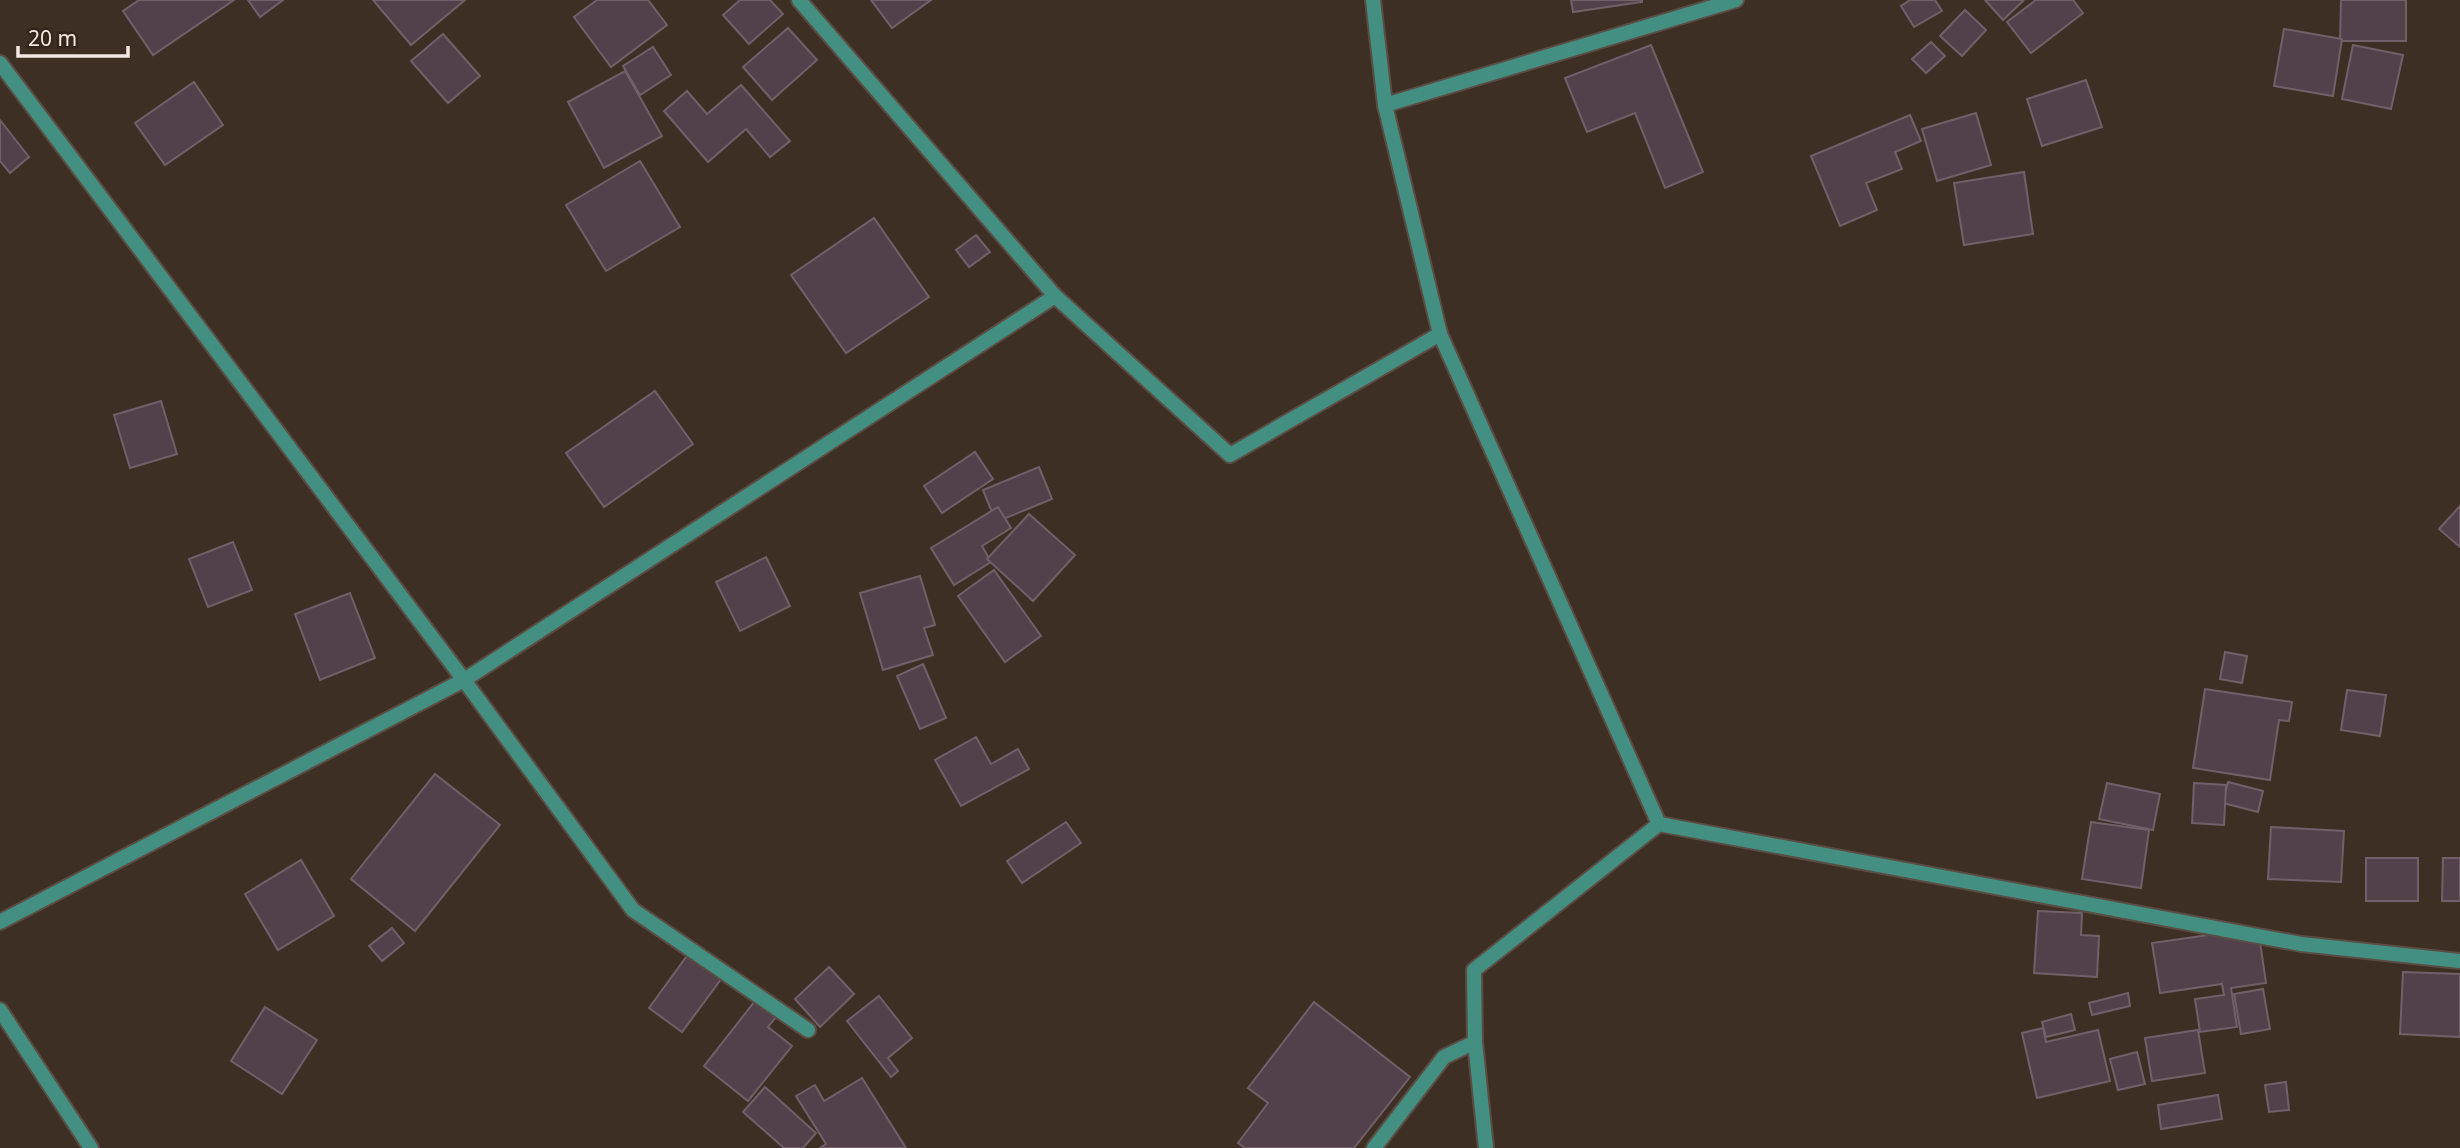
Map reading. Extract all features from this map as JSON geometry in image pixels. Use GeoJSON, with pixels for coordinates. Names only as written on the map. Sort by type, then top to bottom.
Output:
{"type":"FeatureCollection","features":[{"type":"Feature","properties":{"kind":"street"},"geometry":{"type":"LineString","coordinates":[[799,0],[1055,296],[1230,455],[1440,334]]}},
{"type":"Feature","properties":{"kind":"street"},"geometry":{"type":"LineString","coordinates":[[1373,0],[1385,105],[1440,334],[1659,824]]}},
{"type":"Feature","properties":{"kind":"street"},"geometry":{"type":"LineString","coordinates":[[1385,105],[1736,0]]}},
{"type":"Feature","properties":{"kind":"street"},"geometry":{"type":"LineString","coordinates":[[0,63],[464,680],[633,910],[808,1030]]}},
{"type":"Feature","properties":{"kind":"street"},"geometry":{"type":"LineString","coordinates":[[0,922],[464,680],[1055,296]]}},
{"type":"Feature","properties":{"kind":"street"},"geometry":{"type":"LineString","coordinates":[[1486,1148],[1475,1042],[1474,970],[1659,824],[2301,944],[2460,961]]}},
{"type":"Feature","properties":{"kind":"street"},"geometry":{"type":"LineString","coordinates":[[0,1010],[91,1148]]}},
{"type":"Feature","properties":{"kind":"street"},"geometry":{"type":"LineString","coordinates":[[1374,1148],[1444,1058],[1475,1042]]}},
{"type":"Feature","properties":{"kind":"building"},"geometry":{"type":"Polygon","coordinates":[[[139,0],[234,0],[153,55],[123,11],[139,0]]]}},
{"type":"Feature","properties":{"kind":"building"},"geometry":{"type":"Polygon","coordinates":[[[248,0],[283,0],[260,17],[248,0]]]}},
{"type":"Feature","properties":{"kind":"building"},"geometry":{"type":"Polygon","coordinates":[[[373,0],[465,0],[411,45],[373,0]]]}},
{"type":"Feature","properties":{"kind":"building"},"geometry":{"type":"Polygon","coordinates":[[[597,0],[648,0],[667,25],[611,67],[574,17],[597,0]]]}},
{"type":"Feature","properties":{"kind":"building"},"geometry":{"type":"Polygon","coordinates":[[[740,0],[770,0],[783,14],[749,44],[723,15],[740,0]]]}},
{"type":"Feature","properties":{"kind":"building"},"geometry":{"type":"Polygon","coordinates":[[[871,0],[931,0],[892,28],[871,0]]]}},
{"type":"Feature","properties":{"kind":"building"},"geometry":{"type":"Polygon","coordinates":[[[1571,0],[1642,0],[1642,2],[1573,12],[1571,0]]]}},
{"type":"Feature","properties":{"kind":"building"},"geometry":{"type":"Polygon","coordinates":[[[1910,0],[1935,0],[1942,11],[1914,27],[1901,6],[1910,0]]]}},
{"type":"Feature","properties":{"kind":"building"},"geometry":{"type":"Polygon","coordinates":[[[1985,0],[2024,0],[2003,20],[1985,0]]]}},
{"type":"Feature","properties":{"kind":"building"},"geometry":{"type":"Polygon","coordinates":[[[2036,0],[2073,0],[2083,13],[2031,53],[2007,22],[2036,0]]]}},
{"type":"Feature","properties":{"kind":"building"},"geometry":{"type":"Polygon","coordinates":[[[2341,0],[2406,0],[2406,41],[2340,41],[2341,0]]]}},
{"type":"Feature","properties":{"kind":"building"},"geometry":{"type":"Polygon","coordinates":[[[1965,10],[1986,30],[1962,56],[1940,36],[1965,10]]]}},
{"type":"Feature","properties":{"kind":"building"},"geometry":{"type":"Polygon","coordinates":[[[788,28],[817,60],[772,100],[743,67],[788,28]]]}},
{"type":"Feature","properties":{"kind":"building"},"geometry":{"type":"Polygon","coordinates":[[[2284,29],[2342,39],[2333,96],[2274,86],[2284,29]]]}},
{"type":"Feature","properties":{"kind":"building"},"geometry":{"type":"Polygon","coordinates":[[[443,34],[480,76],[448,103],[411,61],[443,34]]]}},
{"type":"Feature","properties":{"kind":"building"},"geometry":{"type":"Polygon","coordinates":[[[1931,42],[1945,56],[1926,73],[1912,59],[1931,42]]]}},
{"type":"Feature","properties":{"kind":"building"},"geometry":{"type":"Polygon","coordinates":[[[1651,45],[1703,172],[1665,188],[1635,113],[1587,132],[1565,78],[1651,45]]]}},
{"type":"Feature","properties":{"kind":"building"},"geometry":{"type":"Polygon","coordinates":[[[2353,45],[2403,55],[2391,109],[2342,99],[2353,45]]]}},
{"type":"Feature","properties":{"kind":"building"},"geometry":{"type":"Polygon","coordinates":[[[653,47],[671,75],[640,95],[623,66],[653,47]]]}},
{"type":"Feature","properties":{"kind":"building"},"geometry":{"type":"Polygon","coordinates":[[[625,71],[662,136],[604,168],[568,102],[625,71]]]}},
{"type":"Feature","properties":{"kind":"building"},"geometry":{"type":"Polygon","coordinates":[[[2086,80],[2102,127],[2042,146],[2027,99],[2086,80]]]}},
{"type":"Feature","properties":{"kind":"building"},"geometry":{"type":"Polygon","coordinates":[[[194,82],[223,125],[165,165],[135,123],[194,82]]]}},
{"type":"Feature","properties":{"kind":"building"},"geometry":{"type":"Polygon","coordinates":[[[741,85],[790,141],[770,157],[746,129],[708,162],[664,111],[687,91],[707,114],[741,85]]]}},
{"type":"Feature","properties":{"kind":"building"},"geometry":{"type":"Polygon","coordinates":[[[1976,113],[1991,165],[1937,181],[1922,129],[1976,113]]]}},
{"type":"Feature","properties":{"kind":"building"},"geometry":{"type":"Polygon","coordinates":[[[1910,115],[1921,141],[1895,152],[1902,169],[1866,183],[1877,210],[1840,226],[1811,156],[1910,115]]]}},
{"type":"Feature","properties":{"kind":"building"},"geometry":{"type":"Polygon","coordinates":[[[0,120],[29,157],[10,173],[0,161],[0,120]]]}},
{"type":"Feature","properties":{"kind":"building"},"geometry":{"type":"Polygon","coordinates":[[[640,161],[680,227],[606,271],[566,205],[640,161]]]}},
{"type":"Feature","properties":{"kind":"building"},"geometry":{"type":"Polygon","coordinates":[[[2024,172],[2033,234],[1964,245],[1954,183],[2024,172]]]}},
{"type":"Feature","properties":{"kind":"building"},"geometry":{"type":"Polygon","coordinates":[[[874,218],[929,297],[846,353],[791,275],[874,218]]]}},
{"type":"Feature","properties":{"kind":"building"},"geometry":{"type":"Polygon","coordinates":[[[976,235],[990,252],[969,267],[956,250],[976,235]]]}},
{"type":"Feature","properties":{"kind":"building"},"geometry":{"type":"Polygon","coordinates":[[[655,391],[693,444],[604,507],[566,453],[655,391]]]}},
{"type":"Feature","properties":{"kind":"building"},"geometry":{"type":"Polygon","coordinates":[[[161,401],[177,454],[130,468],[114,415],[161,401]]]}},
{"type":"Feature","properties":{"kind":"building"},"geometry":{"type":"Polygon","coordinates":[[[975,452],[993,479],[942,513],[924,486],[975,452]]]}},
{"type":"Feature","properties":{"kind":"building"},"geometry":{"type":"Polygon","coordinates":[[[1039,467],[1052,499],[996,522],[983,490],[1039,467]]]}},
{"type":"Feature","properties":{"kind":"building"},"geometry":{"type":"Polygon","coordinates":[[[2460,506],[2460,547],[2439,529],[2460,506]]]}},
{"type":"Feature","properties":{"kind":"building"},"geometry":{"type":"Polygon","coordinates":[[[998,507],[1011,528],[982,546],[991,562],[954,585],[931,548],[998,507]]]}},
{"type":"Feature","properties":{"kind":"building"},"geometry":{"type":"Polygon","coordinates":[[[1029,514],[1075,555],[1033,601],[987,559],[1029,514]]]}},
{"type":"Feature","properties":{"kind":"building"},"geometry":{"type":"Polygon","coordinates":[[[233,542],[252,590],[208,607],[189,559],[233,542]]]}},
{"type":"Feature","properties":{"kind":"building"},"geometry":{"type":"Polygon","coordinates":[[[766,557],[790,606],[740,631],[716,582],[766,557]]]}},
{"type":"Feature","properties":{"kind":"building"},"geometry":{"type":"Polygon","coordinates":[[[994,570],[1041,636],[1005,662],[958,596],[994,570]]]}},
{"type":"Feature","properties":{"kind":"building"},"geometry":{"type":"Polygon","coordinates":[[[920,576],[935,625],[924,628],[933,655],[883,670],[860,593],[920,576]]]}},
{"type":"Feature","properties":{"kind":"building"},"geometry":{"type":"Polygon","coordinates":[[[350,593],[375,658],[320,680],[295,614],[350,593]]]}},
{"type":"Feature","properties":{"kind":"building"},"geometry":{"type":"Polygon","coordinates":[[[2225,652],[2247,656],[2242,683],[2220,679],[2225,652]]]}},
{"type":"Feature","properties":{"kind":"building"},"geometry":{"type":"Polygon","coordinates":[[[923,664],[946,718],[920,729],[897,676],[923,664]]]}},
{"type":"Feature","properties":{"kind":"building"},"geometry":{"type":"Polygon","coordinates":[[[2205,689],[2292,702],[2289,721],[2279,720],[2270,780],[2193,768],[2205,689]]]}},
{"type":"Feature","properties":{"kind":"building"},"geometry":{"type":"Polygon","coordinates":[[[2347,690],[2386,695],[2380,736],[2341,730],[2347,690]]]}},
{"type":"Feature","properties":{"kind":"building"},"geometry":{"type":"Polygon","coordinates":[[[976,737],[991,764],[1018,749],[1029,769],[961,806],[935,760],[976,737]]]}},
{"type":"Feature","properties":{"kind":"building"},"geometry":{"type":"Polygon","coordinates":[[[435,774],[500,825],[415,931],[351,879],[435,774]]]}},
{"type":"Feature","properties":{"kind":"building"},"geometry":{"type":"Polygon","coordinates":[[[2228,782],[2263,791],[2258,812],[2223,803],[2228,782]]]}},
{"type":"Feature","properties":{"kind":"building"},"geometry":{"type":"Polygon","coordinates":[[[2107,783],[2160,794],[2153,830],[2099,819],[2107,783]]]}},
{"type":"Feature","properties":{"kind":"building"},"geometry":{"type":"Polygon","coordinates":[[[2194,783],[2226,785],[2224,825],[2192,823],[2194,783]]]}},
{"type":"Feature","properties":{"kind":"building"},"geometry":{"type":"Polygon","coordinates":[[[1066,822],[1081,843],[1022,883],[1007,861],[1066,822]]]}},
{"type":"Feature","properties":{"kind":"building"},"geometry":{"type":"Polygon","coordinates":[[[2091,822],[2149,830],[2141,888],[2082,879],[2091,822]]]}},
{"type":"Feature","properties":{"kind":"building"},"geometry":{"type":"Polygon","coordinates":[[[2271,827],[2344,831],[2341,882],[2268,879],[2271,827]]]}},
{"type":"Feature","properties":{"kind":"building"},"geometry":{"type":"Polygon","coordinates":[[[2366,858],[2418,858],[2418,901],[2366,901],[2366,858]]]}},
{"type":"Feature","properties":{"kind":"building"},"geometry":{"type":"Polygon","coordinates":[[[2443,858],[2460,858],[2460,901],[2442,901],[2443,858]]]}},
{"type":"Feature","properties":{"kind":"building"},"geometry":{"type":"Polygon","coordinates":[[[301,860],[334,916],[278,950],[245,894],[301,860]]]}},
{"type":"Feature","properties":{"kind":"building"},"geometry":{"type":"Polygon","coordinates":[[[2038,911],[2082,913],[2081,935],[2099,936],[2097,977],[2034,973],[2038,911]]]}},
{"type":"Feature","properties":{"kind":"building"},"geometry":{"type":"Polygon","coordinates":[[[392,928],[404,943],[382,961],[369,946],[392,928]]]}},
{"type":"Feature","properties":{"kind":"building"},"geometry":{"type":"Polygon","coordinates":[[[2258,928],[2266,983],[2231,988],[2237,1027],[2200,1032],[2195,999],[2224,995],[2222,984],[2160,993],[2152,943],[2258,928]]]}},
{"type":"Feature","properties":{"kind":"building"},"geometry":{"type":"Polygon","coordinates":[[[689,953],[722,978],[682,1032],[649,1008],[689,953]]]}},
{"type":"Feature","properties":{"kind":"building"},"geometry":{"type":"Polygon","coordinates":[[[829,967],[854,994],[820,1027],[795,999],[829,967]]]}},
{"type":"Feature","properties":{"kind":"building"},"geometry":{"type":"Polygon","coordinates":[[[2403,972],[2460,974],[2460,1037],[2400,1034],[2403,972]]]}},
{"type":"Feature","properties":{"kind":"building"},"geometry":{"type":"Polygon","coordinates":[[[2263,989],[2270,1029],[2241,1034],[2234,994],[2263,989]]]}},
{"type":"Feature","properties":{"kind":"building"},"geometry":{"type":"Polygon","coordinates":[[[2128,993],[2130,1006],[2092,1015],[2089,1003],[2128,993]]]}},
{"type":"Feature","properties":{"kind":"building"},"geometry":{"type":"Polygon","coordinates":[[[879,996],[912,1038],[888,1058],[898,1071],[891,1077],[847,1021],[879,996]]]}},
{"type":"Feature","properties":{"kind":"building"},"geometry":{"type":"Polygon","coordinates":[[[755,1001],[776,1017],[768,1027],[792,1046],[748,1101],[704,1066],[755,1001]]]}},
{"type":"Feature","properties":{"kind":"building"},"geometry":{"type":"Polygon","coordinates":[[[1314,1002],[1410,1077],[1354,1148],[1245,1148],[1238,1143],[1268,1103],[1248,1088],[1314,1002]]]}},
{"type":"Feature","properties":{"kind":"building"},"geometry":{"type":"Polygon","coordinates":[[[265,1007],[317,1040],[282,1094],[231,1061],[265,1007]]]}},
{"type":"Feature","properties":{"kind":"building"},"geometry":{"type":"Polygon","coordinates":[[[2071,1014],[2075,1030],[2046,1037],[2042,1022],[2071,1014]]]}},
{"type":"Feature","properties":{"kind":"building"},"geometry":{"type":"Polygon","coordinates":[[[2043,1028],[2046,1042],[2098,1030],[2110,1081],[2037,1098],[2022,1033],[2043,1028]]]}},
{"type":"Feature","properties":{"kind":"building"},"geometry":{"type":"Polygon","coordinates":[[[2198,1030],[2205,1073],[2152,1081],[2145,1038],[2198,1030]]]}},
{"type":"Feature","properties":{"kind":"building"},"geometry":{"type":"Polygon","coordinates":[[[2137,1052],[2145,1084],[2118,1090],[2110,1059],[2137,1052]]]}},
{"type":"Feature","properties":{"kind":"building"},"geometry":{"type":"Polygon","coordinates":[[[862,1078],[906,1148],[820,1148],[826,1144],[796,1096],[815,1085],[824,1101],[862,1078]]]}},
{"type":"Feature","properties":{"kind":"building"},"geometry":{"type":"Polygon","coordinates":[[[2286,1082],[2289,1110],[2269,1112],[2265,1085],[2286,1082]]]}},
{"type":"Feature","properties":{"kind":"building"},"geometry":{"type":"Polygon","coordinates":[[[765,1087],[816,1133],[803,1148],[784,1148],[743,1112],[765,1087]]]}},
{"type":"Feature","properties":{"kind":"building"},"geometry":{"type":"Polygon","coordinates":[[[2218,1095],[2222,1119],[2161,1129],[2158,1105],[2218,1095]]]}}]}
